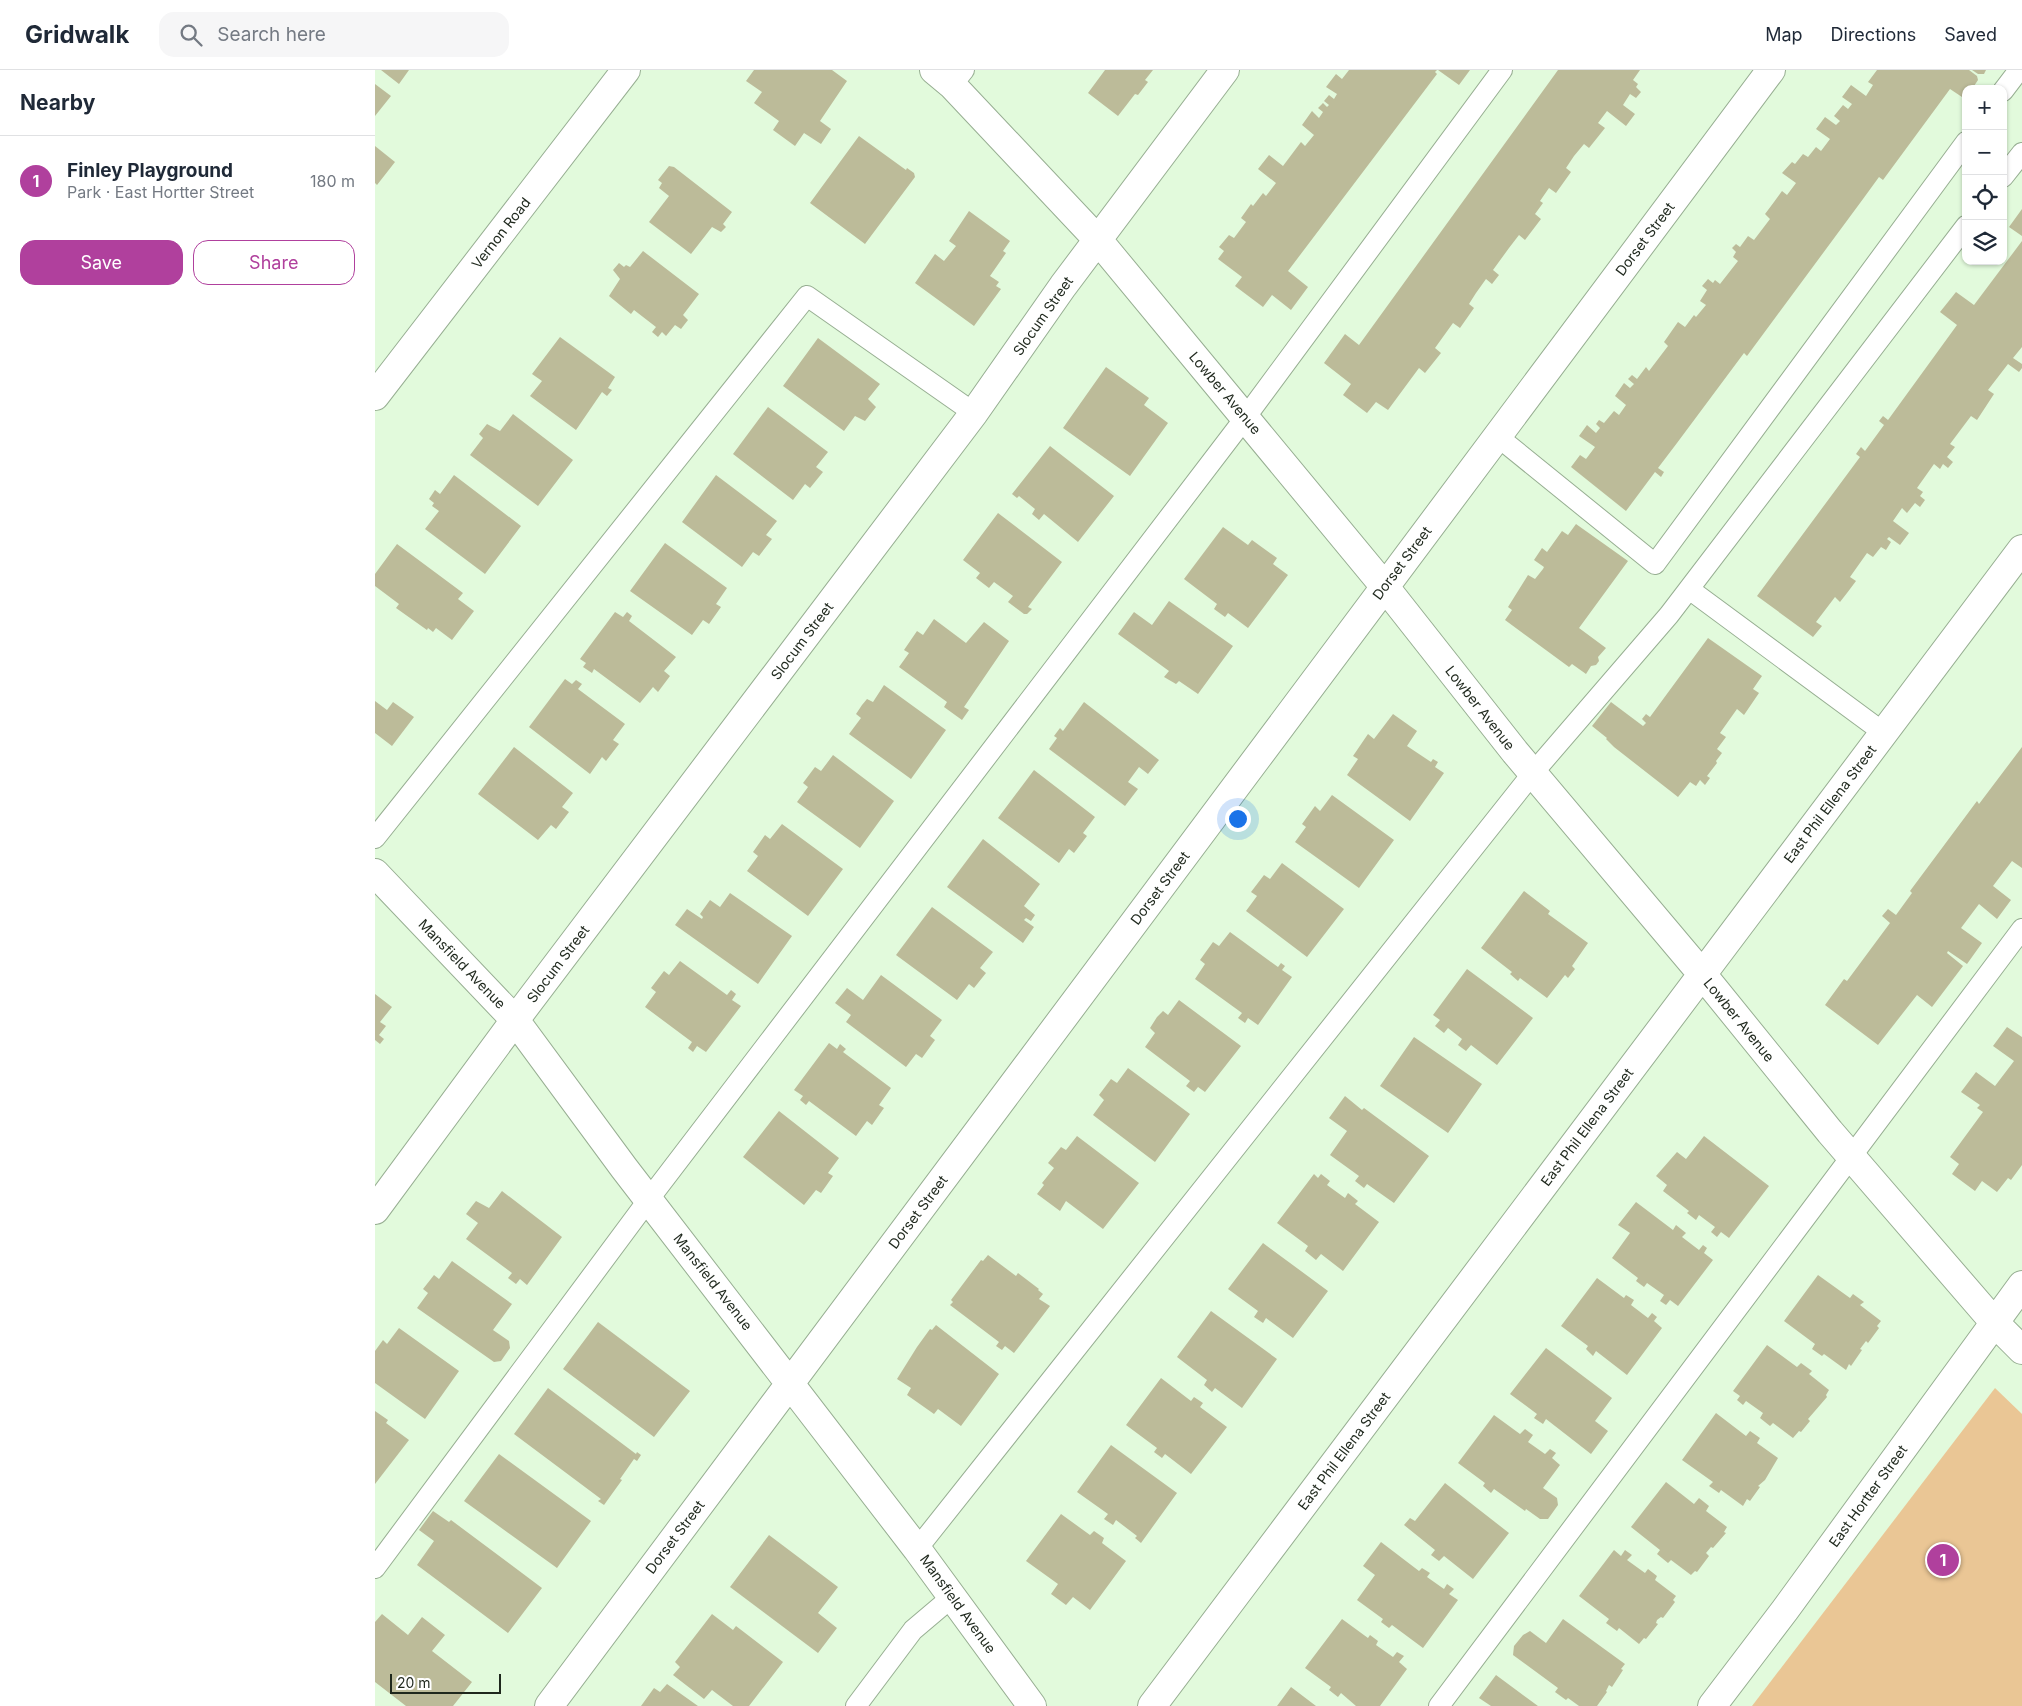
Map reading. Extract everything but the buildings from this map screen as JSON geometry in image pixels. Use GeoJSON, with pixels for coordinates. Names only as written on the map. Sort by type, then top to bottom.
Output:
{"type":"FeatureCollection","features":[{"type":"Feature","properties":{"kind":"street","name":"Vernon Road"},"geometry":{"type":"LineString","coordinates":[[380,380],[626,70]]}},
{"type":"Feature","properties":{"kind":"street","name":"Slocum Street"},"geometry":{"type":"LineString","coordinates":[[375,1210],[515,1020],[974,413],[1063,286],[1225,70]]}},
{"type":"Feature","properties":{"kind":"street","name":"Dorset Street"},"geometry":{"type":"LineString","coordinates":[[549,1706],[1771,70]]}},
{"type":"Feature","properties":{"kind":"street","name":"Lowber Avenue"},"geometry":{"type":"LineString","coordinates":[[950,75],[1098,240],[1385,587],[1532,774],[1702,974],[1851,1156],[1994,1322],[2022,1350]]}},
{"type":"Feature","properties":{"kind":"street","name":"East Phil Ellena Street"},"geometry":{"type":"LineString","coordinates":[[1153,1706],[2022,549]]}},
{"type":"Feature","properties":{"kind":"street","name":"Mansfield Avenue"},"geometry":{"type":"LineString","coordinates":[[375,873],[515,1020],[649,1199],[917,1549],[1032,1706]]}},
{"type":"Feature","properties":{"kind":"street","name":"East Hortter Street"},"geometry":{"type":"LineString","coordinates":[[1712,1706],[1791,1602],[2022,1285]]}},
{"type":"Feature","properties":{"kind":"lane"},"geometry":{"type":"LineString","coordinates":[[375,1568],[649,1199],[1245,418],[1502,70]]}},
{"type":"Feature","properties":{"kind":"lane"},"geometry":{"type":"LineString","coordinates":[[2007,86],[2019,70]]}},
{"type":"Feature","properties":{"kind":"lane"},"geometry":{"type":"LineString","coordinates":[[1497,436],[1655,564],[1962,147]]}},
{"type":"Feature","properties":{"kind":"lane"},"geometry":{"type":"LineString","coordinates":[[2005,175],[2022,153]]}},
{"type":"Feature","properties":{"kind":"lane"},"geometry":{"type":"LineString","coordinates":[[917,1549],[1532,774],[1669,615],[1962,231]]}},
{"type":"Feature","properties":{"kind":"lane"},"geometry":{"type":"LineString","coordinates":[[375,838],[807,296],[974,413]]}},
{"type":"Feature","properties":{"kind":"lane"},"geometry":{"type":"LineString","coordinates":[[1689,589],[1884,733]]}},
{"type":"Feature","properties":{"kind":"lane"},"geometry":{"type":"LineString","coordinates":[[1439,1706],[2022,930]]}},
{"type":"Feature","properties":{"kind":"lane"},"geometry":{"type":"LineString","coordinates":[[856,1706],[913,1630],[952,1597]]}},
{"type":"Feature","properties":{"kind":"shaded area"},"geometry":{"type":"Polygon","coordinates":[[[1995,1388],[2022,1414],[2022,1706],[1752,1706],[1995,1388]]]}},
{"type":"Feature","properties":{"kind":"place","name":"Finley Playground"},"geometry":{"type":"Point","coordinates":[1943,1560]}}]}
